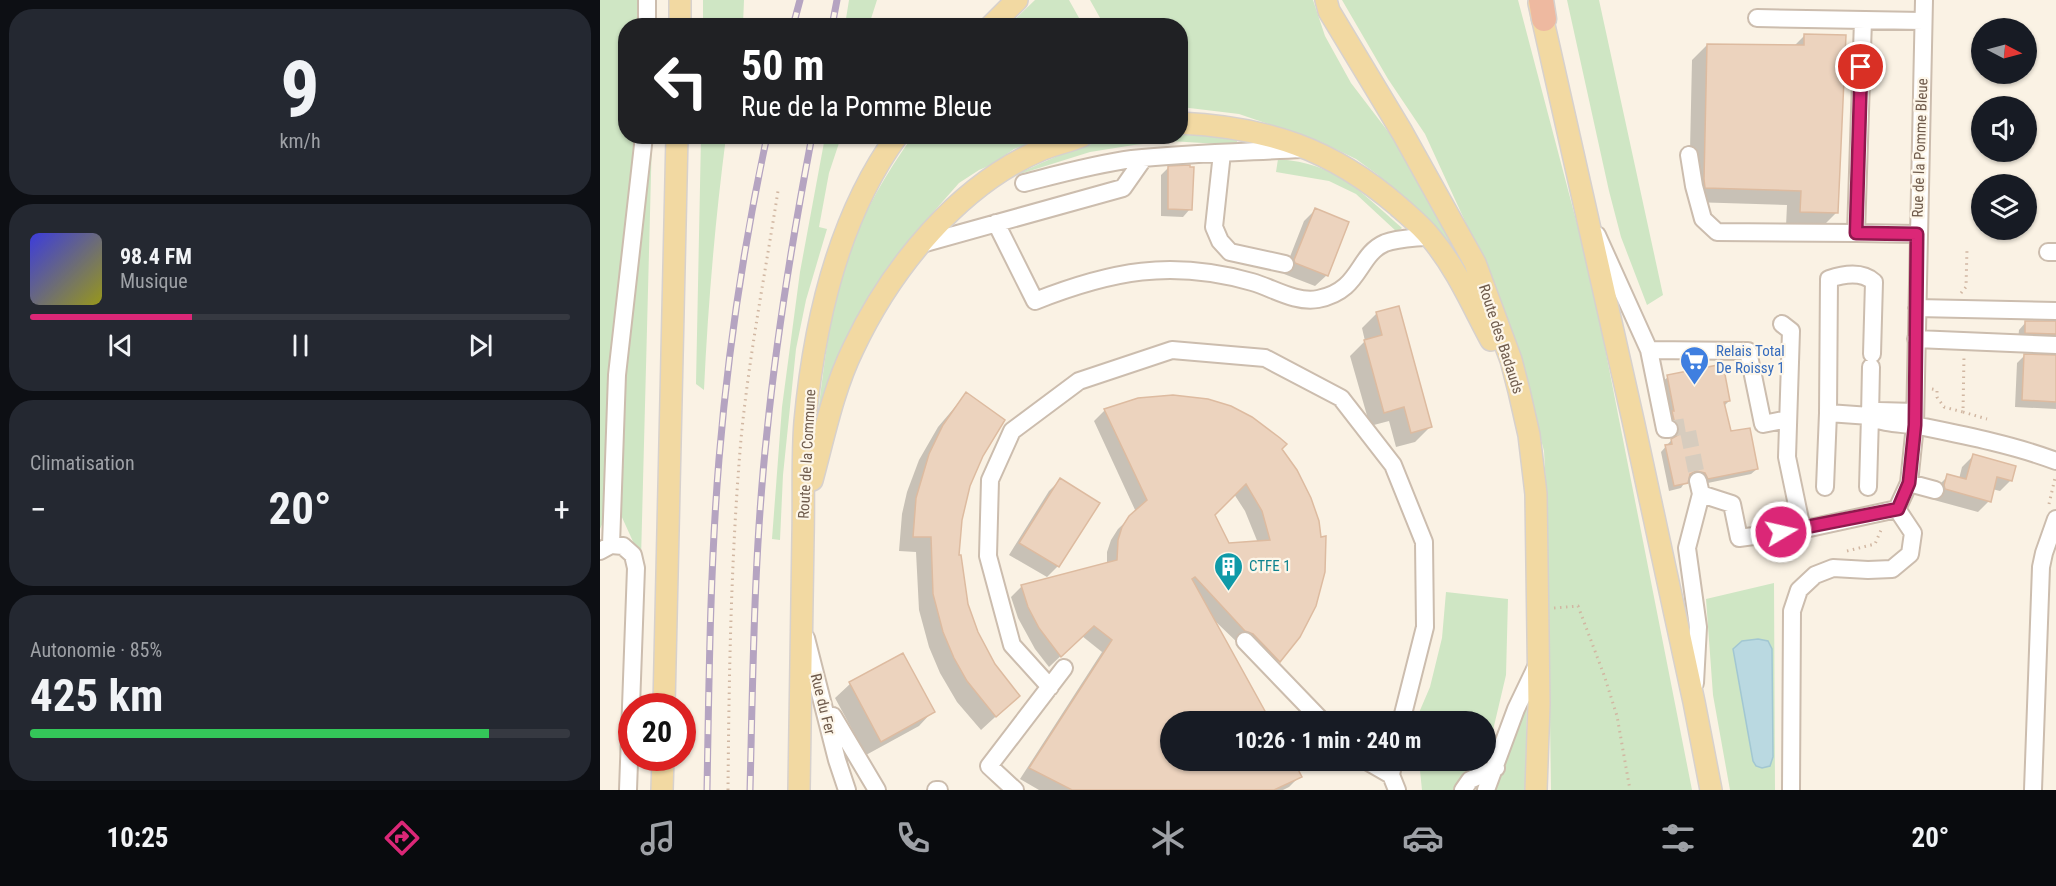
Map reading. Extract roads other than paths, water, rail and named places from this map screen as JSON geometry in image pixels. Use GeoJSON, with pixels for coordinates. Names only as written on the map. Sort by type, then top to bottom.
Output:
{"type":"FeatureCollection","features":[{"type":"Feature","properties":{"kind":"main road"},"geometry":{"type":"LineString","coordinates":[[680,0],[680,18]]}},
{"type":"Feature","properties":{"kind":"main road","name":"Route des Badauds"},"geometry":{"type":"LineString","coordinates":[[1326,0],[1329,11],[1402,132],[1475,262],[1511,360],[1529,435],[1536,494],[1538,610],[1536,790]]}},
{"type":"Feature","properties":{"kind":"main road"},"geometry":{"type":"LineString","coordinates":[[1541,6],[1694,702],[1711,790]]}},
{"type":"Feature","properties":{"kind":"main road"},"geometry":{"type":"LineString","coordinates":[[1188,123],[1254,131],[1309,149],[1343,165],[1376,188],[1430,236],[1463,283],[1519,391]]}},
{"type":"Feature","properties":{"kind":"main road"},"geometry":{"type":"LineString","coordinates":[[664,693],[677,144]]}},
{"type":"Feature","properties":{"kind":"main road","name":"Route de la Commune"},"geometry":{"type":"LineString","coordinates":[[799,790],[805,424],[815,343],[832,269],[860,201],[891,144]]}},
{"type":"Feature","properties":{"kind":"main road"},"geometry":{"type":"LineString","coordinates":[[804,509],[834,400],[852,350],[885,291],[918,245],[954,207],[994,177],[1043,150],[1060,144]]}},
{"type":"Feature","properties":{"kind":"main road"},"geometry":{"type":"LineString","coordinates":[[662,790],[663,771]]}},
{"type":"Feature","properties":{"kind":"street"},"geometry":{"type":"LineString","coordinates":[[647,0],[647,18]]}},
{"type":"Feature","properties":{"kind":"street","name":"Rue de la Pomme Bleue"},"geometry":{"type":"LineString","coordinates":[[1898,509],[1909,483],[1915,418],[1917,234],[1924,0]]}},
{"type":"Feature","properties":{"kind":"street"},"geometry":{"type":"LineString","coordinates":[[1756,18],[1923,21]]}},
{"type":"Feature","properties":{"kind":"street"},"geometry":{"type":"LineString","coordinates":[[1856,233],[1863,20]]}},
{"type":"Feature","properties":{"kind":"street"},"geometry":{"type":"LineString","coordinates":[[628,790],[636,568],[633,555],[623,546],[606,548],[617,375],[643,144]]}},
{"type":"Feature","properties":{"kind":"street"},"geometry":{"type":"LineString","coordinates":[[1024,183],[1074,170],[1144,158],[1309,149]]}},
{"type":"Feature","properties":{"kind":"street"},"geometry":{"type":"LineString","coordinates":[[1222,153],[1214,227],[1220,241],[1230,252],[1285,264]]}},
{"type":"Feature","properties":{"kind":"street"},"geometry":{"type":"LineString","coordinates":[[1689,155],[1703,219],[1717,232],[1917,234]]}},
{"type":"Feature","properties":{"kind":"street"},"geometry":{"type":"LineString","coordinates":[[918,245],[1123,188],[1144,158]]}},
{"type":"Feature","properties":{"kind":"street"},"geometry":{"type":"LineString","coordinates":[[1586,212],[1649,350],[1665,429],[1669,429]]}},
{"type":"Feature","properties":{"kind":"street"},"geometry":{"type":"LineString","coordinates":[[996,223],[1035,301],[1078,284],[1120,273],[1161,270],[1209,274],[1252,282],[1291,297],[1316,300],[1341,291],[1356,277],[1372,251],[1386,242],[1430,236]]}},
{"type":"Feature","properties":{"kind":"street"},"geometry":{"type":"LineString","coordinates":[[1826,487],[1829,279],[1843,275],[1867,276],[1874,282],[1868,487]]}},
{"type":"Feature","properties":{"kind":"street"},"geometry":{"type":"LineString","coordinates":[[1917,308],[2056,312]]}},
{"type":"Feature","properties":{"kind":"street"},"geometry":{"type":"LineString","coordinates":[[1782,324],[1791,331],[1787,457],[1804,529]]}},
{"type":"Feature","properties":{"kind":"street"},"geometry":{"type":"LineString","coordinates":[[1916,339],[2056,345]]}},
{"type":"Feature","properties":{"kind":"street"},"geometry":{"type":"LineString","coordinates":[[1050,687],[1012,645],[988,556],[990,480],[1012,431],[1080,381],[1172,350],[1266,358],[1341,398],[1393,465],[1424,542],[1425,627],[1404,711]]}},
{"type":"Feature","properties":{"kind":"street"},"geometry":{"type":"LineString","coordinates":[[1649,350],[1748,351],[1763,424],[1788,419]]}},
{"type":"Feature","properties":{"kind":"street"},"geometry":{"type":"LineString","coordinates":[[1828,413],[1870,416],[1879,422],[1915,418],[1964,435],[2056,461]]}},
{"type":"Feature","properties":{"kind":"street"},"geometry":{"type":"LineString","coordinates":[[1909,483],[1935,490]]}},
{"type":"Feature","properties":{"kind":"street"},"geometry":{"type":"LineString","coordinates":[[1694,702],[1698,627],[1687,548],[1699,488],[1732,504],[1739,537],[1804,529],[1898,509],[1913,533],[1910,554],[1892,568],[1868,570],[1833,568],[1815,575],[1798,590],[1792,611],[1791,790]]}},
{"type":"Feature","properties":{"kind":"street"},"geometry":{"type":"LineString","coordinates":[[2033,790],[2041,567],[2056,519]]}},
{"type":"Feature","properties":{"kind":"street","name":"Rue du Fer"},"geometry":{"type":"LineString","coordinates":[[801,617],[837,760],[847,790]]}},
{"type":"Feature","properties":{"kind":"street"},"geometry":{"type":"LineString","coordinates":[[1245,641],[1312,711]]}},
{"type":"Feature","properties":{"kind":"street"},"geometry":{"type":"LineString","coordinates":[[1496,768],[1516,709],[1538,663]]}},
{"type":"Feature","properties":{"kind":"street"},"geometry":{"type":"LineString","coordinates":[[1015,790],[989,766],[1064,668]]}},
{"type":"Feature","properties":{"kind":"street"},"geometry":{"type":"LineString","coordinates":[[822,697],[877,790]]}},
{"type":"Feature","properties":{"kind":"street"},"geometry":{"type":"LineString","coordinates":[[1463,790],[1470,780],[1490,771]]}},
{"type":"Feature","properties":{"kind":"street"},"geometry":{"type":"LineString","coordinates":[[1486,790],[1495,771]]}},
{"type":"Feature","properties":{"kind":"water"},"geometry":{"type":"Polygon","coordinates":[[[1758,639],[1768,641],[1772,649],[1773,757],[1770,766],[1762,768],[1756,766],[1753,761],[1733,649],[1742,641],[1758,639]]]}},
{"type":"Feature","properties":{"kind":"tunnel"},"geometry":{"type":"LineString","coordinates":[[1669,429],[1687,426],[1698,481]]}},
{"type":"Feature","properties":{"kind":"railway"},"geometry":{"type":"LineString","coordinates":[[795,18],[800,0]]}},
{"type":"Feature","properties":{"kind":"railway"},"geometry":{"type":"LineString","coordinates":[[834,18],[837,0]]}},
{"type":"Feature","properties":{"kind":"railway"},"geometry":{"type":"LineString","coordinates":[[707,790],[712,583],[723,419],[744,257],[765,144]]}},
{"type":"Feature","properties":{"kind":"railway"},"geometry":{"type":"LineString","coordinates":[[750,790],[755,611],[763,477],[781,321],[811,144]]}},
{"type":"Feature","properties":{"kind":"place","name":"Relais Total De Roissy 1"},"geometry":{"type":"Point","coordinates":[1695,386]}},
{"type":"Feature","properties":{"kind":"place","name":"CTFE 1"},"geometry":{"type":"Point","coordinates":[1228,592]}}]}
